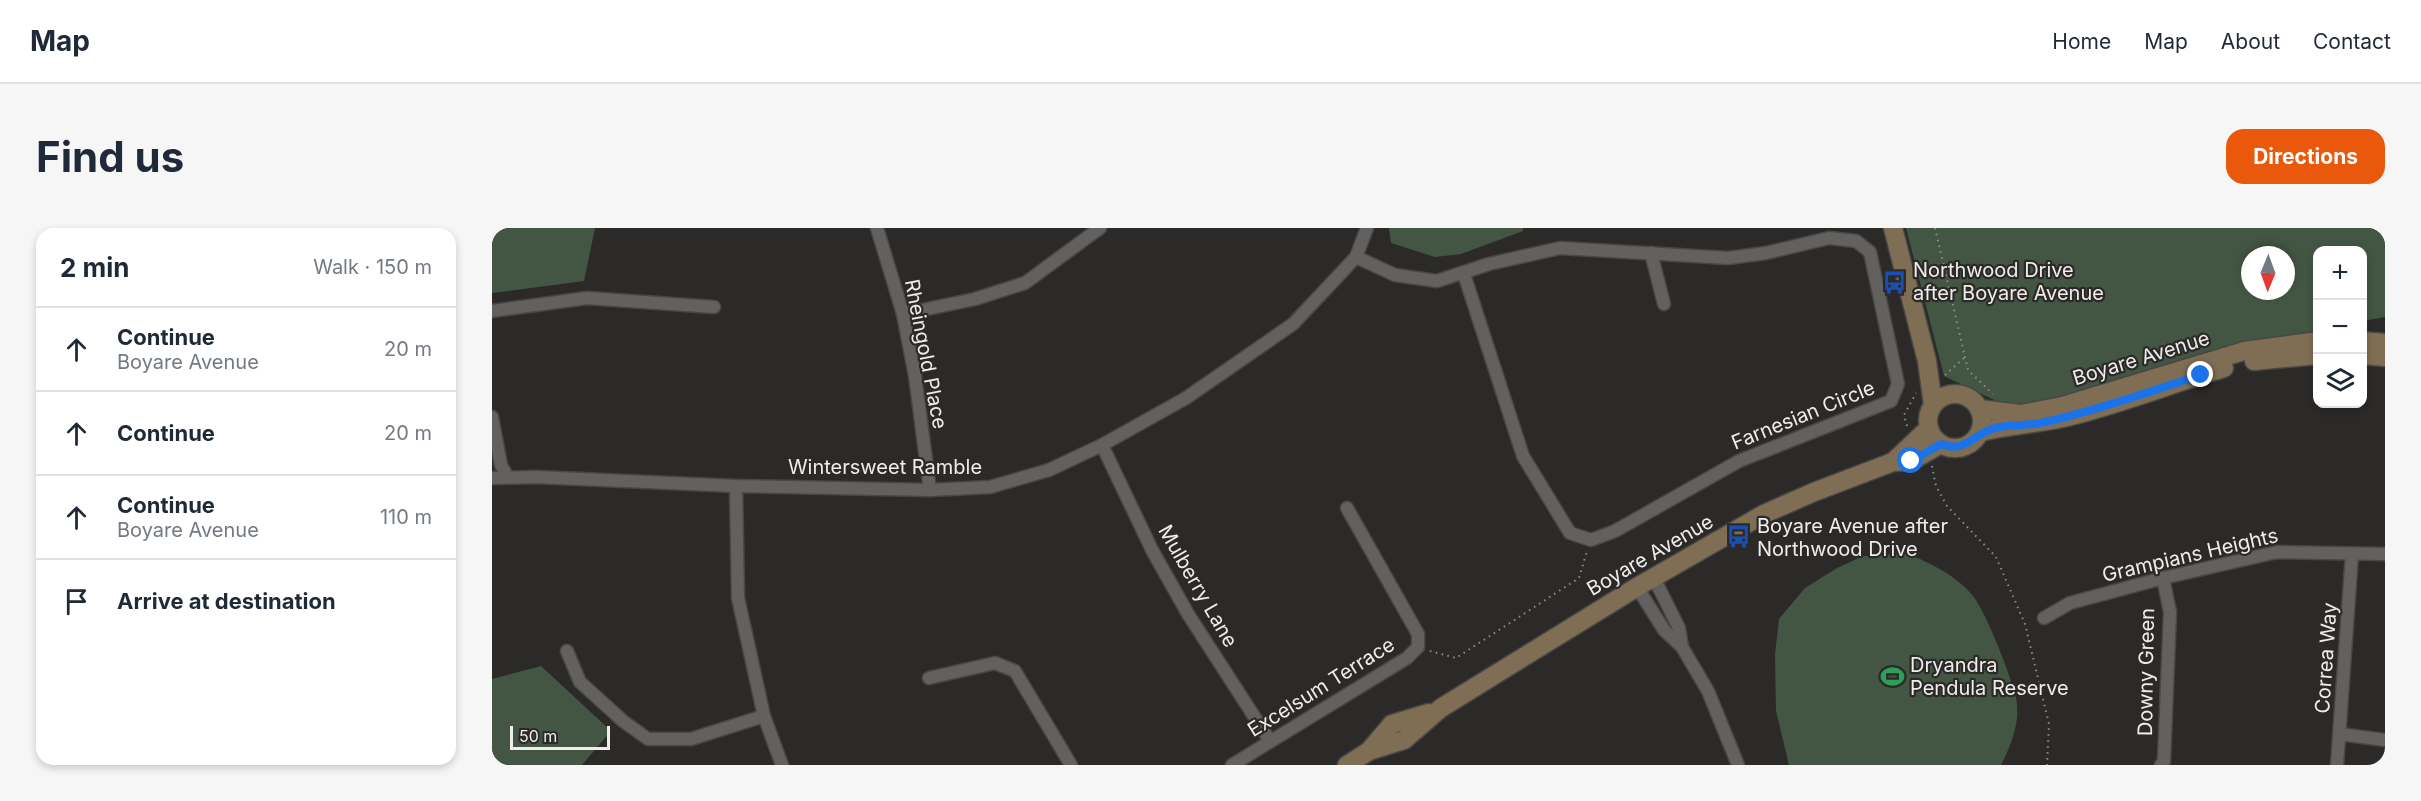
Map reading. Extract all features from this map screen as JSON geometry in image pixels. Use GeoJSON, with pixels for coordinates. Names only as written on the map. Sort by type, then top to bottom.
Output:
{"type":"FeatureCollection","features":[{"type":"Feature","properties":{"kind":"street","name":"Rheingold Place"},"geometry":{"type":"LineString","coordinates":[[877,228],[903,314],[915,376],[930,490]]}},
{"type":"Feature","properties":{"kind":"street"},"geometry":{"type":"LineString","coordinates":[[903,314],[975,299],[1024,284],[1100,228]]}},
{"type":"Feature","properties":{"kind":"street","name":"Wintersweet Ramble"},"geometry":{"type":"LineString","coordinates":[[492,478],[507,476],[736,486],[930,490],[990,487],[1049,470],[1102,445],[1186,398],[1293,324],[1356,257],[1367,228]]}},
{"type":"Feature","properties":{"kind":"street"},"geometry":{"type":"LineString","coordinates":[[1893,228],[1927,361],[1933,405],[1928,420],[1929,428],[1941,444],[1962,447],[1974,440],[1980,432],[1982,422],[1979,409],[1968,398],[1954,394],[1946,395],[1933,405]]}},
{"type":"Feature","properties":{"kind":"street","name":"Farnesian Circle"},"geometry":{"type":"LineString","coordinates":[[1356,257],[1395,276],[1437,281],[1489,264],[1560,248],[1728,258],[1766,253],[1829,238],[1856,241],[1870,252],[1898,384],[1891,402],[1739,461],[1616,531],[1591,540]]}},
{"type":"Feature","properties":{"kind":"street"},"geometry":{"type":"LineString","coordinates":[[1651,254],[1664,304]]}},
{"type":"Feature","properties":{"kind":"street"},"geometry":{"type":"LineString","coordinates":[[1464,274],[1523,456],[1570,533],[1591,540]]}},
{"type":"Feature","properties":{"kind":"street"},"geometry":{"type":"LineString","coordinates":[[492,311],[587,298],[714,307]]}},
{"type":"Feature","properties":{"kind":"street"},"geometry":{"type":"LineString","coordinates":[[2367,341],[2385,343]]}},
{"type":"Feature","properties":{"kind":"street","name":"Boyare Avenue"},"geometry":{"type":"LineString","coordinates":[[1979,409],[2021,414],[2062,406],[2244,351],[2313,342]]}},
{"type":"Feature","properties":{"kind":"street"},"geometry":{"type":"LineString","coordinates":[[2367,355],[2385,357]]}},
{"type":"Feature","properties":{"kind":"street","name":"Boyare Avenue"},"geometry":{"type":"LineString","coordinates":[[1980,432],[2017,424],[2037,424],[2076,415],[2235,365],[2313,356]]}},
{"type":"Feature","properties":{"kind":"street"},"geometry":{"type":"LineString","coordinates":[[1927,361],[1954,394]]}},
{"type":"Feature","properties":{"kind":"street"},"geometry":{"type":"LineString","coordinates":[[492,417],[501,465],[507,476]]}},
{"type":"Feature","properties":{"kind":"street","name":"Boyare Avenue"},"geometry":{"type":"LineString","coordinates":[[1893,462],[1929,428]]}},
{"type":"Feature","properties":{"kind":"street","name":"Boyare Avenue"},"geometry":{"type":"LineString","coordinates":[[1347,765],[1369,751],[1392,724],[1441,708],[1637,587],[1764,514],[1893,462],[1911,461],[1941,444]]}},
{"type":"Feature","properties":{"kind":"street","name":"Mulberry Lane"},"geometry":{"type":"LineString","coordinates":[[1102,445],[1152,550],[1188,614],[1270,741]]}},
{"type":"Feature","properties":{"kind":"street"},"geometry":{"type":"LineString","coordinates":[[736,486],[738,598],[764,716],[782,765]]}},
{"type":"Feature","properties":{"kind":"street","name":"Excelsum Terrace"},"geometry":{"type":"LineString","coordinates":[[1232,765],[1407,658],[1418,647],[1418,634],[1347,508]]}},
{"type":"Feature","properties":{"kind":"street","name":"Grampians Heights"},"geometry":{"type":"LineString","coordinates":[[2044,618],[2070,603],[2163,578],[2277,552],[2385,554]]}},
{"type":"Feature","properties":{"kind":"street","name":"Correa Way"},"geometry":{"type":"LineString","coordinates":[[2337,765],[2352,554]]}},
{"type":"Feature","properties":{"kind":"street"},"geometry":{"type":"LineString","coordinates":[[1654,578],[1679,628],[1682,647]]}},
{"type":"Feature","properties":{"kind":"street","name":"Downy Green"},"geometry":{"type":"LineString","coordinates":[[2161,765],[2164,761],[2170,612],[2163,578]]}},
{"type":"Feature","properties":{"kind":"street"},"geometry":{"type":"LineString","coordinates":[[1637,587],[1664,630],[1682,647],[1708,691],[1738,765]]}},
{"type":"Feature","properties":{"kind":"street"},"geometry":{"type":"LineString","coordinates":[[567,651],[580,682],[622,721],[648,739],[691,739],[764,716]]}},
{"type":"Feature","properties":{"kind":"street"},"geometry":{"type":"LineString","coordinates":[[929,678],[994,663],[1015,670],[1071,765]]}},
{"type":"Feature","properties":{"kind":"street"},"geometry":{"type":"LineString","coordinates":[[2340,734],[2385,740]]}},
{"type":"Feature","properties":{"kind":"path"},"geometry":{"type":"LineString","coordinates":[[1935,228],[1968,370],[1993,395],[1998,410]]}},
{"type":"Feature","properties":{"kind":"path"},"geometry":{"type":"LineString","coordinates":[[1942,378],[1965,357]]}},
{"type":"Feature","properties":{"kind":"path"},"geometry":{"type":"LineString","coordinates":[[1936,486],[1947,506],[1996,557],[2025,624],[2049,724],[2048,765]]}},
{"type":"Feature","properties":{"kind":"path"},"geometry":{"type":"LineString","coordinates":[[1418,647],[1455,658],[1579,578],[1591,540]]}},
{"type":"Feature","properties":{"kind":"green space"},"geometry":{"type":"Polygon","coordinates":[[[492,228],[595,228],[584,281],[492,293],[492,228]]]}},
{"type":"Feature","properties":{"kind":"green space"},"geometry":{"type":"Polygon","coordinates":[[[1389,228],[1523,228],[1523,231],[1461,254],[1435,257],[1391,243],[1389,228]]]}},
{"type":"Feature","properties":{"kind":"green space"},"geometry":{"type":"Polygon","coordinates":[[[1906,228],[2385,228],[2385,317],[2367,320],[2367,246],[2313,246],[2313,331],[2064,397],[2011,408],[1944,376],[1906,228]]]}},
{"type":"Feature","properties":{"kind":"green space","name":"Dryandra Pendula Reserve"},"geometry":{"type":"Polygon","coordinates":[[[1907,553],[1943,571],[1959,582],[1973,596],[1991,630],[2009,676],[2017,707],[2014,733],[2001,765],[1789,765],[1776,711],[1775,655],[1779,619],[1805,588],[1837,568],[1863,556],[1907,553]]]}},
{"type":"Feature","properties":{"kind":"green space"},"geometry":{"type":"Polygon","coordinates":[[[541,666],[611,731],[582,765],[492,765],[492,679],[541,666]]]}},
{"type":"Feature","properties":{"kind":"place","name":"Northwood Drive after Boyare Avenue"},"geometry":{"type":"Point","coordinates":[1895,282]}},
{"type":"Feature","properties":{"kind":"place","name":"Boyare Avenue after Northwood Drive"},"geometry":{"type":"Point","coordinates":[1739,537]}},
{"type":"Feature","properties":{"kind":"place","name":"Dryandra Pendula Reserve"},"geometry":{"type":"Point","coordinates":[1892,677]}},
{"type":"Feature","properties":{"kind":"route"},"geometry":{"type":"LineString","coordinates":[[1911,461],[1941,444],[1948,447],[1962,447],[1974,440],[1980,432],[2017,424],[2037,424],[2076,415],[2201,375]]}}]}
